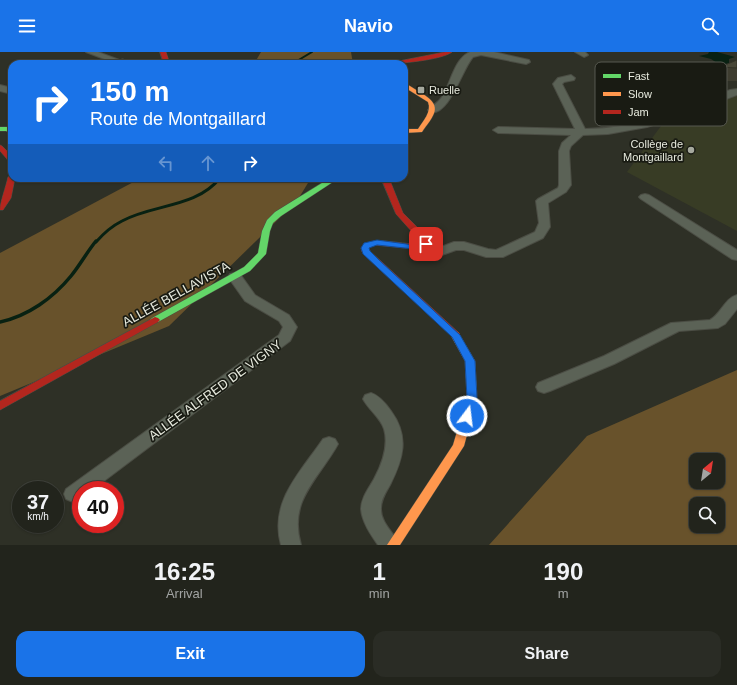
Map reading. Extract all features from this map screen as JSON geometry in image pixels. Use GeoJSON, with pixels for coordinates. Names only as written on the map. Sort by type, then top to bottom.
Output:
{"type":"FeatureCollection","features":[{"type":"Feature","properties":{"kind":"street"},"geometry":{"type":"LineString","coordinates":[[90,52],[107,60]]}},
{"type":"Feature","properties":{"kind":"street"},"geometry":{"type":"LineString","coordinates":[[408,61],[478,52],[526,62]]}},
{"type":"Feature","properties":{"kind":"street"},"geometry":{"type":"LineString","coordinates":[[433,110],[438,109],[445,101],[455,55]]}},
{"type":"Feature","properties":{"kind":"street"},"geometry":{"type":"LineString","coordinates":[[571,78],[561,80],[557,84],[581,132]]}},
{"type":"Feature","properties":{"kind":"street"},"geometry":{"type":"LineString","coordinates":[[408,87],[430,101],[433,105],[433,110],[420,131],[408,131]]}},
{"type":"Feature","properties":{"kind":"street"},"geometry":{"type":"LineString","coordinates":[[727,94],[737,92]]}},
{"type":"Feature","properties":{"kind":"street"},"geometry":{"type":"LineString","coordinates":[[498,130],[581,132],[618,130],[638,126]]}},
{"type":"Feature","properties":{"kind":"street"},"geometry":{"type":"LineString","coordinates":[[371,399],[383,411],[391,423],[395,436],[395,447],[392,460],[374,496],[371,509],[374,522],[391,545],[458,446],[472,398],[470,361],[456,335],[375,261],[366,252],[365,248],[367,245],[377,242],[406,247],[425,246],[442,251],[454,246],[464,246],[486,253],[498,254],[539,235],[545,226],[542,202],[546,198],[560,192],[564,188],[564,151],[566,145],[581,132]]}},
{"type":"Feature","properties":{"kind":"street"},"geometry":{"type":"LineString","coordinates":[[0,146],[8,156]]}},
{"type":"Feature","properties":{"kind":"street"},"geometry":{"type":"LineString","coordinates":[[0,208],[4,205],[8,197],[11,182]]}},
{"type":"Feature","properties":{"kind":"street","name":"ALLÉE BELLAVISTA"},"geometry":{"type":"LineString","coordinates":[[0,406],[247,269],[262,254],[266,230],[270,222],[278,214],[329,182]]}},
{"type":"Feature","properties":{"kind":"street"},"geometry":{"type":"LineString","coordinates":[[387,182],[400,214],[425,240],[425,246]]}},
{"type":"Feature","properties":{"kind":"street"},"geometry":{"type":"LineString","coordinates":[[644,197],[737,256]]}},
{"type":"Feature","properties":{"kind":"street","name":"ALLÉE ALFRED DE VIGNY"},"geometry":{"type":"LineString","coordinates":[[91,481],[285,338],[290,327],[284,318],[250,298],[235,277]]}},
{"type":"Feature","properties":{"kind":"street"},"geometry":{"type":"LineString","coordinates":[[544,387],[608,360],[676,326],[713,325],[720,321],[737,299]]}},
{"type":"Feature","properties":{"kind":"street"},"geometry":{"type":"LineString","coordinates":[[291,545],[288,533],[288,515],[293,499],[329,444]]}},
{"type":"Feature","properties":{"kind":"shaded area"},"geometry":{"type":"Polygon","coordinates":[[[261,52],[351,52],[352,60],[256,60],[261,52]]]}},
{"type":"Feature","properties":{"kind":"shaded area"},"geometry":{"type":"Polygon","coordinates":[[[709,52],[717,52],[735,57],[729,59],[729,64],[727,64],[727,62],[716,62],[711,59],[699,56],[708,54],[709,52]]]}},
{"type":"Feature","properties":{"kind":"shaded area","name":"Collège de Montgaillard"},"geometry":{"type":"Polygon","coordinates":[[[737,95],[737,231],[627,172],[661,126],[727,126],[727,99],[737,95]]]}},
{"type":"Feature","properties":{"kind":"shaded area"},"geometry":{"type":"Polygon","coordinates":[[[133,182],[309,182],[297,201],[169,326],[0,396],[0,253],[133,182]]]}},
{"type":"Feature","properties":{"kind":"shaded area"},"geometry":{"type":"Polygon","coordinates":[[[737,370],[737,545],[489,545],[587,436],[737,370]]]}},
{"type":"Feature","properties":{"kind":"building"},"geometry":{"type":"Polygon","coordinates":[[[737,60],[737,68],[727,67],[727,64],[737,60]]]}},
{"type":"Feature","properties":{"kind":"waterway"},"geometry":{"type":"LineString","coordinates":[[299,60],[312,52]]}},
{"type":"Feature","properties":{"kind":"waterway"},"geometry":{"type":"LineString","coordinates":[[96,242],[108,230],[122,221],[147,211],[187,200],[199,195],[216,182]]}},
{"type":"Feature","properties":{"kind":"waterway"},"geometry":{"type":"LineString","coordinates":[[0,322],[30,311],[48,299],[71,276],[96,241]]}},
{"type":"Feature","properties":{"kind":"traffic: fast"},"geometry":{"type":"LineString","coordinates":[[0,129],[8,130]]}},
{"type":"Feature","properties":{"kind":"traffic: fast"},"geometry":{"type":"LineString","coordinates":[[155,320],[247,269],[262,254],[266,231],[270,222],[278,214],[329,182]]}},
{"type":"Feature","properties":{"kind":"traffic: slow"},"geometry":{"type":"LineString","coordinates":[[408,87],[430,101],[432,105],[430,116],[420,131],[408,131]]}},
{"type":"Feature","properties":{"kind":"traffic: slow"},"geometry":{"type":"LineString","coordinates":[[393,545],[458,446],[472,398],[470,361],[455,334]]}},
{"type":"Feature","properties":{"kind":"traffic: jam"},"geometry":{"type":"LineString","coordinates":[[163,52],[166,60]]}},
{"type":"Feature","properties":{"kind":"traffic: jam"},"geometry":{"type":"LineString","coordinates":[[408,61],[444,55],[449,52]]}},
{"type":"Feature","properties":{"kind":"traffic: jam"},"geometry":{"type":"LineString","coordinates":[[0,147],[8,156]]}},
{"type":"Feature","properties":{"kind":"traffic: jam"},"geometry":{"type":"LineString","coordinates":[[0,208],[7,198],[11,182]]}},
{"type":"Feature","properties":{"kind":"traffic: jam"},"geometry":{"type":"LineString","coordinates":[[387,182],[400,214],[425,240],[426,244],[415,247],[373,243],[367,245],[365,248],[366,252],[455,334]]}},
{"type":"Feature","properties":{"kind":"traffic: jam"},"geometry":{"type":"LineString","coordinates":[[0,406],[155,320]]}},
{"type":"Feature","properties":{"kind":"place","name":"Ruelle"},"geometry":{"type":"Point","coordinates":[421,90]}},
{"type":"Feature","properties":{"kind":"place","name":"Collège de Montgaillard"},"geometry":{"type":"Point","coordinates":[691,150]}},
{"type":"Feature","properties":{"kind":"route"},"geometry":{"type":"LineString","coordinates":[[426,244],[423,247],[406,247],[377,242],[367,245],[365,248],[366,252],[375,261],[456,335],[470,361],[472,398],[467,416]]}}]}
